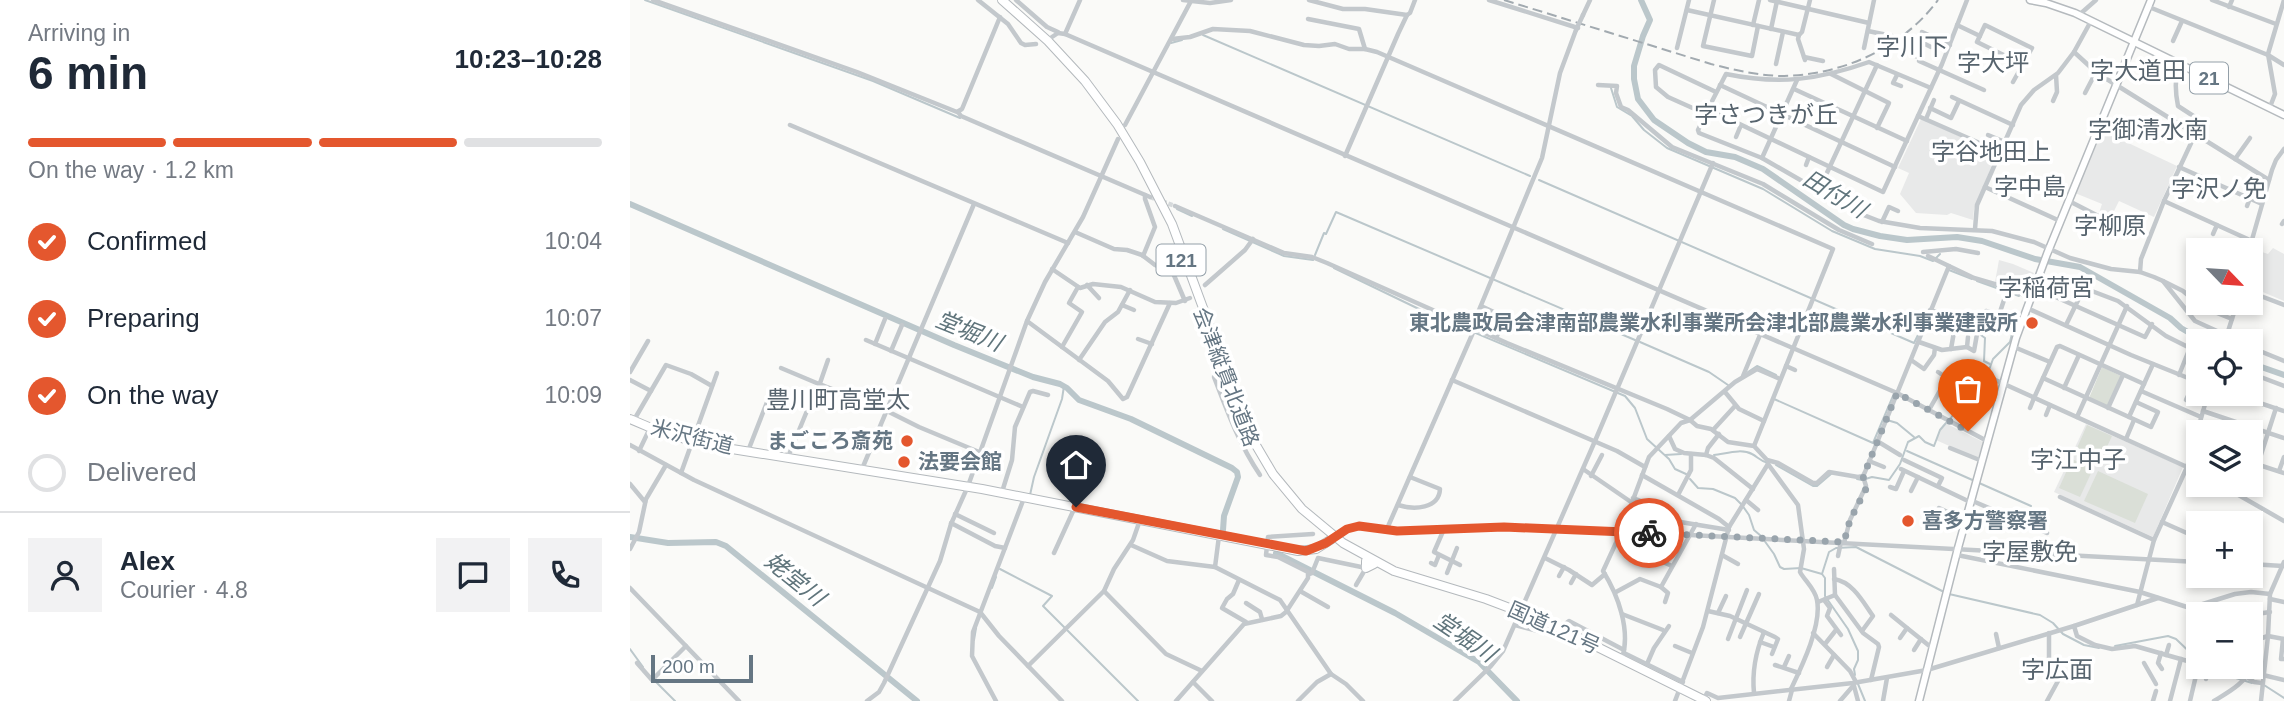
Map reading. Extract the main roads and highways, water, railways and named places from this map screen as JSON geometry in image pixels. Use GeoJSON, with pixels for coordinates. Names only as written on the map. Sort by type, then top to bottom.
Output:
{"type":"FeatureCollection","features":[{"type":"Feature","properties":{"kind":"highway","name":"会津縦貫北道路"},"geometry":{"type":"LineString","coordinates":[[999,0],[1068,66],[1101,106],[1127,145],[1168,226],[1248,440],[1270,476],[1290,501],[1333,538]]}},
{"type":"Feature","properties":{"kind":"highway","name":"米沢街道"},"geometry":{"type":"LineString","coordinates":[[632,420],[693,441],[1002,492],[1306,551],[1316,549],[1333,538]]}},
{"type":"Feature","properties":{"kind":"highway","name":"国道121号"},"geometry":{"type":"LineString","coordinates":[[1333,538],[1368,564],[1521,611],[1624,654],[1705,700]]}},
{"type":"Feature","properties":{"kind":"highway","name":"国道121号"},"geometry":{"type":"LineString","coordinates":[[1333,538],[1394,571]]}},
{"type":"Feature","properties":{"kind":"main road","name":"21"},"geometry":{"type":"LineString","coordinates":[[2030,0],[2046,1],[2079,15],[2284,115]]}},
{"type":"Feature","properties":{"kind":"main road"},"geometry":{"type":"LineString","coordinates":[[1919,701],[2014,346],[2041,270],[2150,4]]}},
{"type":"Feature","properties":{"kind":"waterway"},"geometry":{"type":"LineString","coordinates":[[645,0],[873,81],[960,118]]}},
{"type":"Feature","properties":{"kind":"waterway","name":"田付川"},"geometry":{"type":"LineString","coordinates":[[1641,0],[1650,20],[1634,66],[1638,99],[1654,120],[1688,143],[1706,152],[1735,157],[1763,169],[1853,229],[1907,240],[1957,237],[1982,241],[2035,259],[2080,267],[2170,318],[2186,331]]}},
{"type":"Feature","properties":{"kind":"waterway"},"geometry":{"type":"LineString","coordinates":[[1203,35],[1530,176]]}},
{"type":"Feature","properties":{"kind":"waterway"},"geometry":{"type":"LineString","coordinates":[[1171,43],[1182,40]]}},
{"type":"Feature","properties":{"kind":"waterway"},"geometry":{"type":"LineString","coordinates":[[1611,88],[1617,107],[1632,116],[1644,130],[1667,148],[1763,189],[1832,231],[1875,249],[1920,256],[1933,261],[1940,254]]}},
{"type":"Feature","properties":{"kind":"waterway"},"geometry":{"type":"LineString","coordinates":[[1539,180],[1914,343],[1924,323]]}},
{"type":"Feature","properties":{"kind":"waterway","name":"堂堀川"},"geometry":{"type":"LineString","coordinates":[[630,204],[954,345],[1033,377],[1060,384],[1079,400],[1131,419],[1232,468],[1238,477],[1224,516],[1223,530]]}},
{"type":"Feature","properties":{"kind":"waterway"},"geometry":{"type":"LineString","coordinates":[[1177,209],[1192,216]]}},
{"type":"Feature","properties":{"kind":"waterway"},"geometry":{"type":"LineString","coordinates":[[1315,255],[1336,212],[1635,340]]}},
{"type":"Feature","properties":{"kind":"waterway"},"geometry":{"type":"LineString","coordinates":[[1223,229],[1284,256],[1313,260]]}},
{"type":"Feature","properties":{"kind":"waterway"},"geometry":{"type":"LineString","coordinates":[[1334,268],[1421,310],[1625,396],[1635,408],[1647,439],[1669,459],[1675,469],[1686,474]]}},
{"type":"Feature","properties":{"kind":"waterway"},"geometry":{"type":"LineString","coordinates":[[1949,270],[1972,279]]}},
{"type":"Feature","properties":{"kind":"waterway"},"geometry":{"type":"LineString","coordinates":[[1977,281],[2019,296]]}},
{"type":"Feature","properties":{"kind":"waterway"},"geometry":{"type":"LineString","coordinates":[[1929,319],[1974,330],[1985,338],[1984,361],[1990,364]]}},
{"type":"Feature","properties":{"kind":"waterway"},"geometry":{"type":"LineString","coordinates":[[1950,419],[1989,370],[1993,359],[2010,342],[2014,326]]}},
{"type":"Feature","properties":{"kind":"waterway"},"geometry":{"type":"LineString","coordinates":[[1640,342],[1709,372],[1728,385]]}},
{"type":"Feature","properties":{"kind":"waterway"},"geometry":{"type":"LineString","coordinates":[[1748,372],[1757,366],[1776,375]]}},
{"type":"Feature","properties":{"kind":"waterway","name":"田付川"},"geometry":{"type":"LineString","coordinates":[[2263,368],[2284,375]]}},
{"type":"Feature","properties":{"kind":"waterway"},"geometry":{"type":"LineString","coordinates":[[1030,495],[1064,386]]}},
{"type":"Feature","properties":{"kind":"waterway"},"geometry":{"type":"LineString","coordinates":[[1774,399],[1873,443],[1893,396]]}},
{"type":"Feature","properties":{"kind":"waterway"},"geometry":{"type":"LineString","coordinates":[[1887,420],[1897,423],[1914,437]]}},
{"type":"Feature","properties":{"kind":"waterway"},"geometry":{"type":"LineString","coordinates":[[1857,479],[1872,477],[1889,480],[1900,464],[1908,442],[1919,436],[1934,446],[1946,423]]}},
{"type":"Feature","properties":{"kind":"waterway"},"geometry":{"type":"LineString","coordinates":[[1714,455],[1743,451],[1768,463]]}},
{"type":"Feature","properties":{"kind":"waterway"},"geometry":{"type":"LineString","coordinates":[[1907,451],[2031,506]]}},
{"type":"Feature","properties":{"kind":"waterway"},"geometry":{"type":"LineString","coordinates":[[1665,455],[1681,454]]}},
{"type":"Feature","properties":{"kind":"waterway"},"geometry":{"type":"LineString","coordinates":[[1776,465],[1813,486],[1817,486],[1831,474]]}},
{"type":"Feature","properties":{"kind":"waterway"},"geometry":{"type":"LineString","coordinates":[[1690,479],[1698,488],[1713,489],[1735,498],[1749,515],[1754,530],[1774,554],[1780,567],[1801,568],[1822,574]]}},
{"type":"Feature","properties":{"kind":"waterway","name":"姥堂川"},"geometry":{"type":"LineString","coordinates":[[630,537],[668,543],[716,542],[726,546],[917,701]]}},
{"type":"Feature","properties":{"kind":"waterway"},"geometry":{"type":"LineString","coordinates":[[1855,675],[1858,651],[1848,629],[1825,596],[1825,578],[1822,574],[1829,552],[1836,548],[1856,547],[1944,592]]}},
{"type":"Feature","properties":{"kind":"waterway","name":"堂堀川"},"geometry":{"type":"LineString","coordinates":[[1276,553],[1395,613],[1479,662],[1517,701]]}},
{"type":"Feature","properties":{"kind":"waterway"},"geometry":{"type":"LineString","coordinates":[[1000,569],[1052,596],[1043,606],[1138,701]]}},
{"type":"Feature","properties":{"kind":"waterway"},"geometry":{"type":"LineString","coordinates":[[992,588],[996,577]]}},
{"type":"Feature","properties":{"kind":"waterway"},"geometry":{"type":"LineString","coordinates":[[1949,594],[2040,615],[2053,623],[2063,634],[2084,645],[2099,648]]}},
{"type":"Feature","properties":{"kind":"waterway"},"geometry":{"type":"LineString","coordinates":[[974,640],[976,628]]}},
{"type":"Feature","properties":{"kind":"waterway"},"geometry":{"type":"LineString","coordinates":[[2115,646],[2168,636],[2176,639],[2186,649]]}},
{"type":"Feature","properties":{"kind":"waterway"},"geometry":{"type":"LineString","coordinates":[[630,649],[643,667]]}},
{"type":"Feature","properties":{"kind":"waterway"},"geometry":{"type":"LineString","coordinates":[[2239,679],[2252,683]]}},
{"type":"Feature","properties":{"kind":"waterway"},"geometry":{"type":"LineString","coordinates":[[654,680],[675,701]]}},
{"type":"Feature","properties":{"kind":"waterway"},"geometry":{"type":"LineString","coordinates":[[1858,684],[1865,701]]}},
{"type":"Feature","properties":{"kind":"waterway"},"geometry":{"type":"LineString","coordinates":[[2264,685],[2284,698]]}},
{"type":"Feature","properties":{"kind":"tunnel"},"geometry":{"type":"LineString","coordinates":[[1150,197],[1175,206]]}},
{"type":"Feature","properties":{"kind":"railway"},"geometry":{"type":"LineString","coordinates":[[1504,0],[1711,64],[1780,76],[1825,71],[1868,56],[1907,33],[1938,0]]}},
{"type":"Feature","properties":{"kind":"place","name":"東北農政局会津南部農業水利事業所会津北部農業水利事業建設所"},"geometry":{"type":"Point","coordinates":[2032,323]}},
{"type":"Feature","properties":{"kind":"place","name":"まごころ斎苑"},"geometry":{"type":"Point","coordinates":[907,441]}},
{"type":"Feature","properties":{"kind":"place","name":"法要会館"},"geometry":{"type":"Point","coordinates":[904,462]}},
{"type":"Feature","properties":{"kind":"place","name":"喜多方警察署"},"geometry":{"type":"Point","coordinates":[1908,521]}},
{"type":"Feature","properties":{"kind":"district","name":"字川下"},"geometry":{"type":"Point","coordinates":[1912,47]}},
{"type":"Feature","properties":{"kind":"district","name":"字大坪"},"geometry":{"type":"Point","coordinates":[1993,63]}},
{"type":"Feature","properties":{"kind":"district","name":"字大道田"},"geometry":{"type":"Point","coordinates":[2138,71]}},
{"type":"Feature","properties":{"kind":"district","name":"字さつきが丘"},"geometry":{"type":"Point","coordinates":[1766,115]}},
{"type":"Feature","properties":{"kind":"district","name":"字御清水南"},"geometry":{"type":"Point","coordinates":[2148,130]}},
{"type":"Feature","properties":{"kind":"district","name":"字谷地田上"},"geometry":{"type":"Point","coordinates":[1991,152]}},
{"type":"Feature","properties":{"kind":"district","name":"字中島"},"geometry":{"type":"Point","coordinates":[2030,187]}},
{"type":"Feature","properties":{"kind":"district","name":"字沢ノ免"},"geometry":{"type":"Point","coordinates":[2219,189]}},
{"type":"Feature","properties":{"kind":"district","name":"字柳原"},"geometry":{"type":"Point","coordinates":[2110,226]}},
{"type":"Feature","properties":{"kind":"district","name":"字稲荷宮"},"geometry":{"type":"Point","coordinates":[2046,288]}},
{"type":"Feature","properties":{"kind":"district","name":"豊川町高堂太"},"geometry":{"type":"Point","coordinates":[838,400]}},
{"type":"Feature","properties":{"kind":"district","name":"字江中子"},"geometry":{"type":"Point","coordinates":[2078,460]}},
{"type":"Feature","properties":{"kind":"district","name":"字屋敷免"},"geometry":{"type":"Point","coordinates":[2030,552]}},
{"type":"Feature","properties":{"kind":"district","name":"字広面"},"geometry":{"type":"Point","coordinates":[2057,670]}}]}
